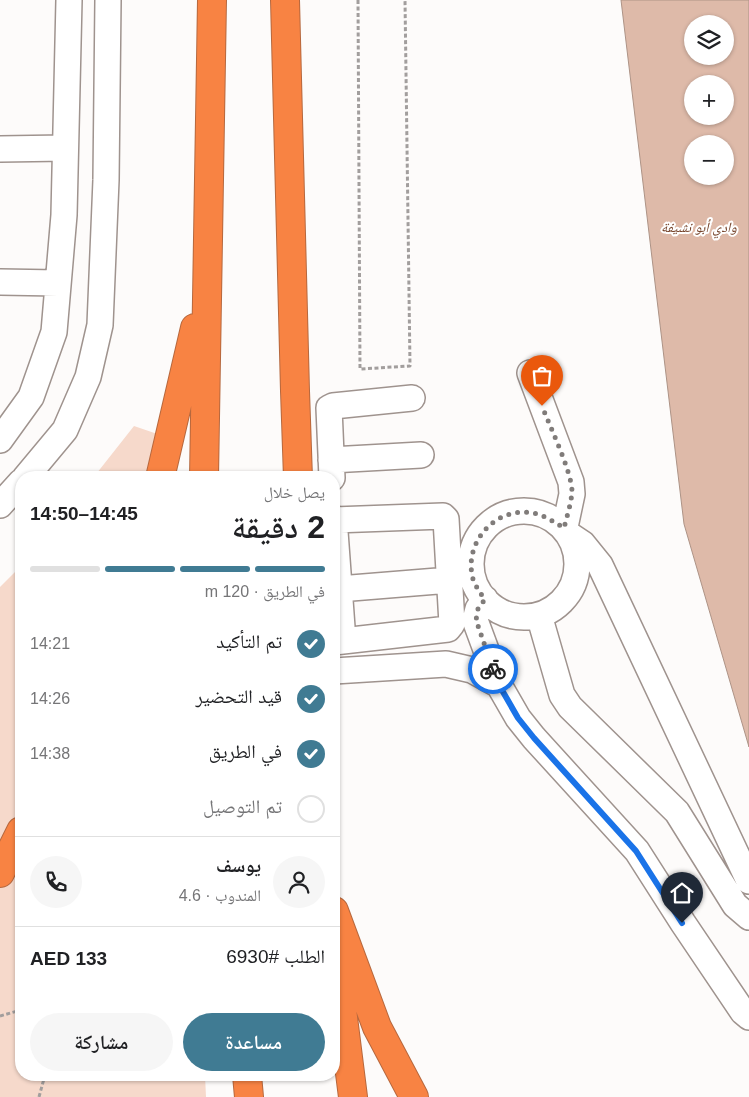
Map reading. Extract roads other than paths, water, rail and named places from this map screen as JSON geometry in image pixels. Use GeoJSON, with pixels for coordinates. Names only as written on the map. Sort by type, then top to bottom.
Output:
{"type":"FeatureCollection","features":[{"type":"Feature","properties":{"kind":"highway"},"geometry":{"type":"LineString","coordinates":[[204,471],[212,0]]}},
{"type":"Feature","properties":{"kind":"highway"},"geometry":{"type":"LineString","coordinates":[[285,0],[298,471]]}},
{"type":"Feature","properties":{"kind":"highway"},"geometry":{"type":"LineString","coordinates":[[162,471],[207,273]]}},
{"type":"Feature","properties":{"kind":"highway"},"geometry":{"type":"LineString","coordinates":[[0,873],[15,843]]}},
{"type":"Feature","properties":{"kind":"highway"},"geometry":{"type":"LineString","coordinates":[[340,927],[377,1027],[414,1097]]}},
{"type":"Feature","properties":{"kind":"highway"},"geometry":{"type":"LineString","coordinates":[[340,994],[353,1097]]}},
{"type":"Feature","properties":{"kind":"highway"},"geometry":{"type":"LineString","coordinates":[[248,1081],[249,1097]]}},
{"type":"Feature","properties":{"kind":"street"},"geometry":{"type":"LineString","coordinates":[[0,440],[31,397],[54,332],[64,215],[69,0]]}},
{"type":"Feature","properties":{"kind":"street"},"geometry":{"type":"LineString","coordinates":[[31,471],[65,430],[88,377],[100,324],[106,180],[108,0]]}},
{"type":"Feature","properties":{"kind":"street"},"geometry":{"type":"LineString","coordinates":[[0,148],[65,148]]}},
{"type":"Feature","properties":{"kind":"street"},"geometry":{"type":"LineString","coordinates":[[0,282],[58,283]]}},
{"type":"Feature","properties":{"kind":"street"},"geometry":{"type":"LineString","coordinates":[[452,609],[481,604],[515,616],[539,615],[559,604],[573,585],[576,574],[576,562],[568,532],[572,494],[571,482],[530,373]]}},
{"type":"Feature","properties":{"kind":"street"},"geometry":{"type":"LineString","coordinates":[[412,398],[333,406],[329,408],[331,469],[422,455]]}},
{"type":"Feature","properties":{"kind":"street"},"geometry":{"type":"LineString","coordinates":[[0,505],[15,489]]}},
{"type":"Feature","properties":{"kind":"street"},"geometry":{"type":"LineString","coordinates":[[749,881],[600,565],[583,544],[544,516],[521,512],[504,516],[489,525],[478,539],[472,555],[473,579],[481,604],[476,620],[499,685],[518,718],[534,738],[636,851],[682,923],[743,1012],[749,1017]]}},
{"type":"Feature","properties":{"kind":"street"},"geometry":{"type":"LineString","coordinates":[[340,519],[443,516],[446,519],[452,609],[452,624],[448,629],[340,642]]}},
{"type":"Feature","properties":{"kind":"street"},"geometry":{"type":"LineString","coordinates":[[340,589],[450,580]]}},
{"type":"Feature","properties":{"kind":"street"},"geometry":{"type":"LineString","coordinates":[[539,615],[562,695],[570,707],[677,812],[735,905],[749,917]]}},
{"type":"Feature","properties":{"kind":"street"},"geometry":{"type":"LineString","coordinates":[[340,670],[446,664],[472,670],[499,685]]}},
{"type":"Feature","properties":{"kind":"water","name":"وادي أبو نشيفة"},"geometry":{"type":"Polygon","coordinates":[[[621,0],[749,0],[749,747],[684,524],[621,0]]]}}]}
